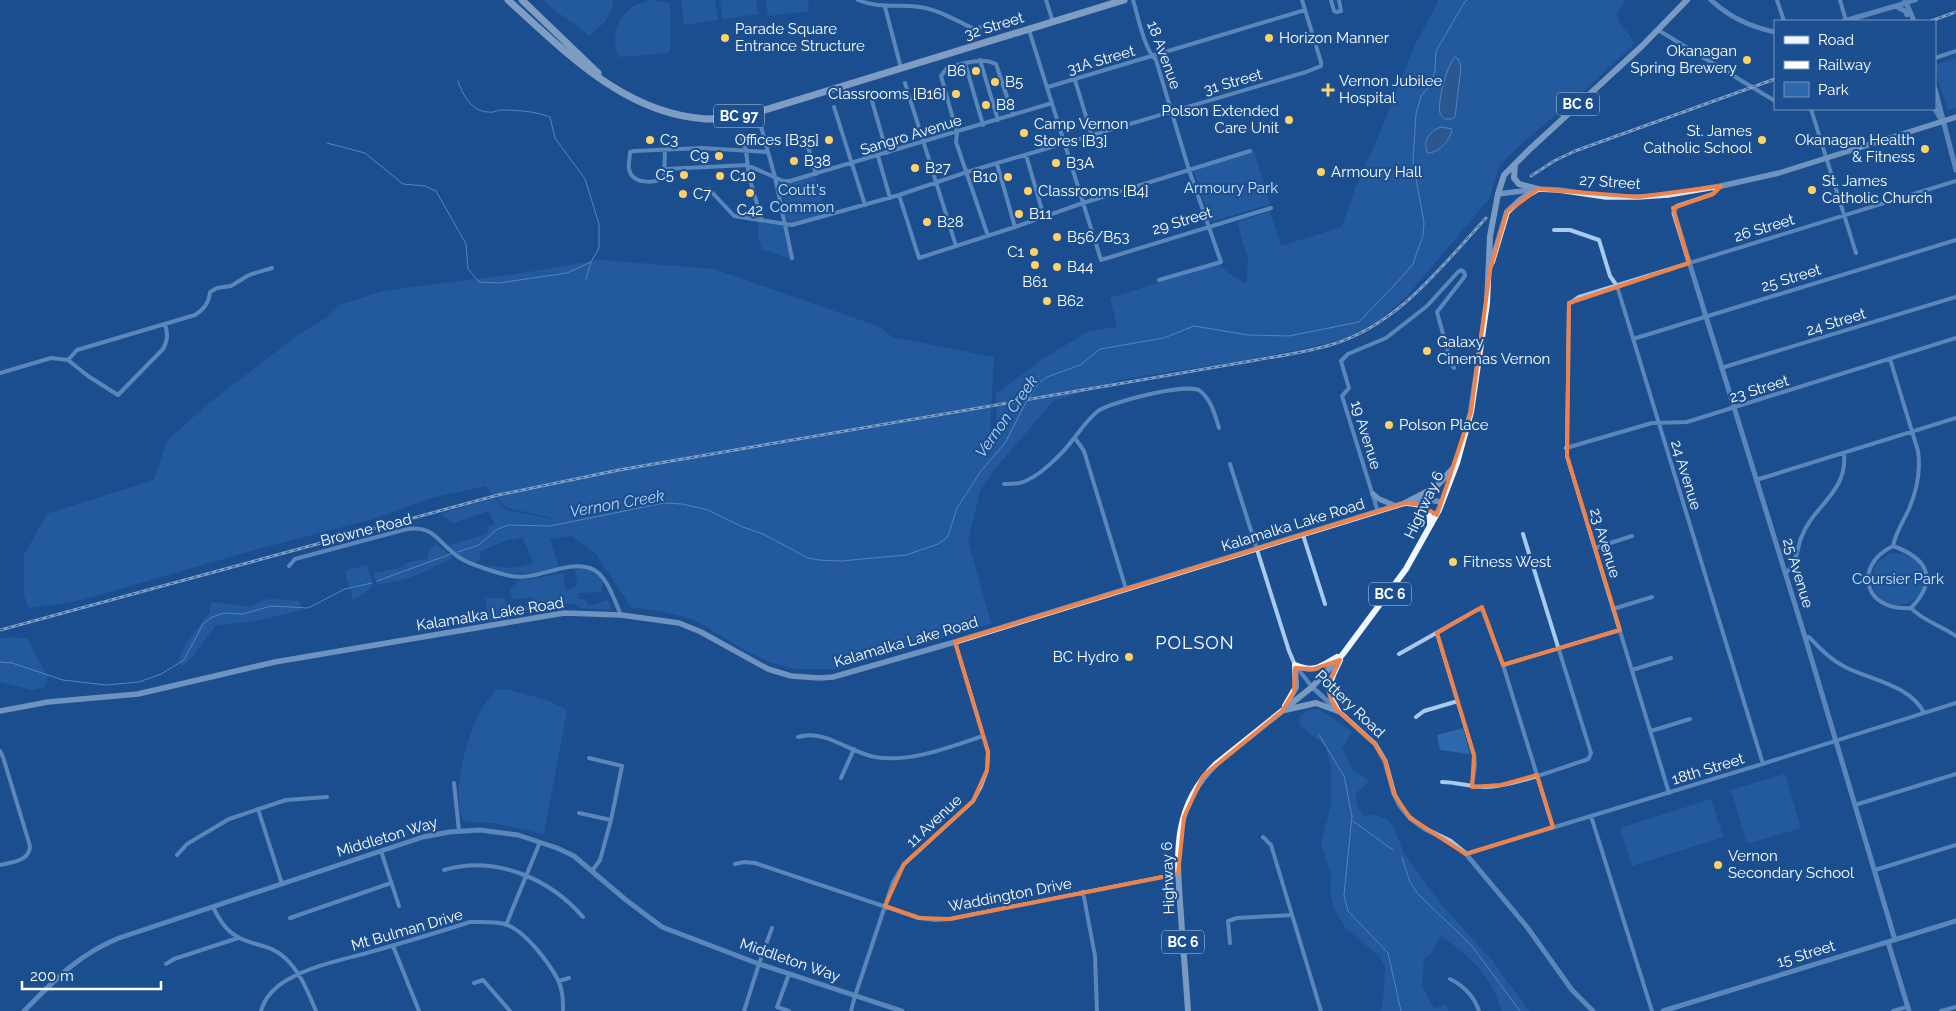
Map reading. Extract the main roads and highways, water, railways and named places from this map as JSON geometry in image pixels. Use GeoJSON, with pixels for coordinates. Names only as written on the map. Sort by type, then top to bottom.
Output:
{"type":"FeatureCollection","features":[{"type":"Feature","properties":{"kind":"highway","name":"BC 97"},"geometry":{"type":"LineString","coordinates":[[508,0],[572,57],[609,84]]}},
{"type":"Feature","properties":{"kind":"highway","name":"BC 97"},"geometry":{"type":"LineString","coordinates":[[522,0],[609,84]]}},
{"type":"Feature","properties":{"kind":"highway","name":"32 Street"},"geometry":{"type":"LineString","coordinates":[[609,84],[635,100],[666,113],[706,119],[756,113],[1029,30],[1106,3],[1124,0]]}},
{"type":"Feature","properties":{"kind":"main road"},"geometry":{"type":"LineString","coordinates":[[1675,12],[1681,0]]}},
{"type":"Feature","properties":{"kind":"main road","name":"Highway 6"},"geometry":{"type":"LineString","coordinates":[[1188,1011],[1178,874],[1178,843],[1180,828],[1194,792],[1203,776],[1234,748],[1312,687],[1343,654],[1392,590],[1430,528],[1457,463],[1471,412],[1487,303],[1490,270],[1490,236],[1498,194],[1504,175],[1658,30],[1687,0]]}},
{"type":"Feature","properties":{"kind":"main road","name":"27 Street"},"geometry":{"type":"LineString","coordinates":[[1498,194],[1538,189],[1606,197],[1668,195],[1755,180],[1956,117]]}},
{"type":"Feature","properties":{"kind":"main road"},"geometry":{"type":"LineString","coordinates":[[1515,164],[1514,178],[1519,184],[1538,189]]}},
{"type":"Feature","properties":{"kind":"main road"},"geometry":{"type":"LineString","coordinates":[[1490,270],[1507,212],[1521,198],[1538,189]]}},
{"type":"Feature","properties":{"kind":"main road"},"geometry":{"type":"LineString","coordinates":[[1405,503],[1436,488],[1457,463]]}},
{"type":"Feature","properties":{"kind":"main road"},"geometry":{"type":"LineString","coordinates":[[1373,494],[1379,500],[1396,506]]}},
{"type":"Feature","properties":{"kind":"main road","name":"Kalamalka Lake Road"},"geometry":{"type":"LineString","coordinates":[[0,711],[48,702],[138,694],[294,658],[382,645],[541,615],[571,612],[621,615],[679,623],[701,632],[768,669],[791,676],[833,677],[955,642],[1405,503],[1423,499],[1442,502]]}},
{"type":"Feature","properties":{"kind":"main road"},"geometry":{"type":"LineString","coordinates":[[1405,503],[1421,505],[1426,508],[1430,518],[1430,528]]}},
{"type":"Feature","properties":{"kind":"main road"},"geometry":{"type":"LineString","coordinates":[[1282,711],[1294,692],[1296,682],[1295,665],[1304,669],[1314,669],[1343,654]]}},
{"type":"Feature","properties":{"kind":"main road"},"geometry":{"type":"LineString","coordinates":[[1282,711],[1311,703],[1338,711],[1328,689],[1343,654]]}},
{"type":"Feature","properties":{"kind":"waterway","name":"Vernon Creek"},"geometry":{"type":"LineString","coordinates":[[458,552],[479,545],[496,530],[508,525],[550,526],[664,503],[682,504],[708,510],[743,527],[763,534],[808,558],[841,561],[906,555],[938,544],[948,536],[957,508],[981,471],[1005,443],[1026,402],[1039,383],[1047,377],[1080,365],[1100,349],[1164,338],[1194,326],[1248,335],[1289,336],[1359,322],[1413,264],[1423,236],[1424,223],[1413,161],[1416,114],[1421,96],[1429,87],[1435,71],[1436,51],[1467,0]]}},
{"type":"Feature","properties":{"kind":"waterway"},"geometry":{"type":"LineString","coordinates":[[458,81],[468,101],[482,111],[518,111],[538,113],[550,117],[555,138],[585,179],[599,224],[599,248],[591,262],[586,279]]}},
{"type":"Feature","properties":{"kind":"waterway"},"geometry":{"type":"LineString","coordinates":[[327,143],[365,153],[403,184],[425,186],[436,191],[466,244],[468,269],[479,282],[499,283],[567,273],[591,262]]}},
{"type":"Feature","properties":{"kind":"waterway","name":"Vernon Creek"},"geometry":{"type":"LineString","coordinates":[[377,581],[451,554]]}},
{"type":"Feature","properties":{"kind":"waterway","name":"Vernon Creek"},"geometry":{"type":"LineString","coordinates":[[0,662],[12,663],[63,680],[106,685],[139,682],[161,674],[184,660],[203,624],[212,617],[224,613],[243,614],[271,606],[308,608],[345,589],[372,583]]}},
{"type":"Feature","properties":{"kind":"waterway"},"geometry":{"type":"LineString","coordinates":[[1319,735],[1344,776],[1352,816],[1344,895],[1348,911],[1388,953],[1401,1011]]}},
{"type":"Feature","properties":{"kind":"waterway"},"geometry":{"type":"LineString","coordinates":[[1353,821],[1393,850]]}},
{"type":"Feature","properties":{"kind":"waterway"},"geometry":{"type":"LineString","coordinates":[[1402,858],[1410,882],[1418,894],[1472,946],[1520,1011]]}},
{"type":"Feature","properties":{"kind":"railway"},"geometry":{"type":"LineString","coordinates":[[1934,20],[1956,12]]}},
{"type":"Feature","properties":{"kind":"railway"},"geometry":{"type":"LineString","coordinates":[[1531,176],[1554,161],[1575,151],[1774,79]]}},
{"type":"Feature","properties":{"kind":"railway"},"geometry":{"type":"LineString","coordinates":[[0,630],[498,495],[619,470],[1320,348],[1354,336],[1376,324],[1397,309],[1435,275],[1486,218]]}},
{"type":"Feature","properties":{"kind":"place","name":"Parade Square Entrance Structure"},"geometry":{"type":"Point","coordinates":[725,38]}},
{"type":"Feature","properties":{"kind":"place","name":"Horizon Manner"},"geometry":{"type":"Point","coordinates":[1269,38]}},
{"type":"Feature","properties":{"kind":"place","name":"Okanagan Spring Brewery"},"geometry":{"type":"Point","coordinates":[1747,60]}},
{"type":"Feature","properties":{"kind":"place","name":"B6"},"geometry":{"type":"Point","coordinates":[976,71]}},
{"type":"Feature","properties":{"kind":"place","name":"B5"},"geometry":{"type":"Point","coordinates":[995,82]}},
{"type":"Feature","properties":{"kind":"place","name":"Vernon Jubilee Hospital"},"geometry":{"type":"Point","coordinates":[1328,90]}},
{"type":"Feature","properties":{"kind":"place","name":"Classrooms [B16]"},"geometry":{"type":"Point","coordinates":[956,94]}},
{"type":"Feature","properties":{"kind":"place","name":"B8"},"geometry":{"type":"Point","coordinates":[986,105]}},
{"type":"Feature","properties":{"kind":"place","name":"Polson Extended Care Unit"},"geometry":{"type":"Point","coordinates":[1289,120]}},
{"type":"Feature","properties":{"kind":"place","name":"Camp Vernon Stores [B3]"},"geometry":{"type":"Point","coordinates":[1024,133]}},
{"type":"Feature","properties":{"kind":"place","name":"C3"},"geometry":{"type":"Point","coordinates":[650,140]}},
{"type":"Feature","properties":{"kind":"place","name":"Offices [B35]"},"geometry":{"type":"Point","coordinates":[829,140]}},
{"type":"Feature","properties":{"kind":"place","name":"St. James Catholic School"},"geometry":{"type":"Point","coordinates":[1762,140]}},
{"type":"Feature","properties":{"kind":"place","name":"Okanagan Health & Fitness"},"geometry":{"type":"Point","coordinates":[1925,149]}},
{"type":"Feature","properties":{"kind":"place","name":"C9"},"geometry":{"type":"Point","coordinates":[719,156]}},
{"type":"Feature","properties":{"kind":"place","name":"B38"},"geometry":{"type":"Point","coordinates":[794,161]}},
{"type":"Feature","properties":{"kind":"place","name":"B3A"},"geometry":{"type":"Point","coordinates":[1056,163]}},
{"type":"Feature","properties":{"kind":"place","name":"B27"},"geometry":{"type":"Point","coordinates":[915,168]}},
{"type":"Feature","properties":{"kind":"place","name":"Armoury Hall"},"geometry":{"type":"Point","coordinates":[1321,172]}},
{"type":"Feature","properties":{"kind":"place","name":"C5"},"geometry":{"type":"Point","coordinates":[684,175]}},
{"type":"Feature","properties":{"kind":"place","name":"C10"},"geometry":{"type":"Point","coordinates":[720,176]}},
{"type":"Feature","properties":{"kind":"place","name":"B10"},"geometry":{"type":"Point","coordinates":[1008,177]}},
{"type":"Feature","properties":{"kind":"place","name":"St. James Catholic Church"},"geometry":{"type":"Point","coordinates":[1812,190]}},
{"type":"Feature","properties":{"kind":"place","name":"Classrooms [B4]"},"geometry":{"type":"Point","coordinates":[1028,191]}},
{"type":"Feature","properties":{"kind":"place","name":"C42"},"geometry":{"type":"Point","coordinates":[750,193]}},
{"type":"Feature","properties":{"kind":"place","name":"C7"},"geometry":{"type":"Point","coordinates":[683,194]}},
{"type":"Feature","properties":{"kind":"place","name":"B11"},"geometry":{"type":"Point","coordinates":[1019,214]}},
{"type":"Feature","properties":{"kind":"place","name":"B28"},"geometry":{"type":"Point","coordinates":[927,222]}},
{"type":"Feature","properties":{"kind":"place","name":"B56/B53"},"geometry":{"type":"Point","coordinates":[1057,237]}},
{"type":"Feature","properties":{"kind":"place","name":"C1"},"geometry":{"type":"Point","coordinates":[1034,252]}},
{"type":"Feature","properties":{"kind":"place","name":"B61"},"geometry":{"type":"Point","coordinates":[1035,265]}},
{"type":"Feature","properties":{"kind":"place","name":"B44"},"geometry":{"type":"Point","coordinates":[1057,267]}},
{"type":"Feature","properties":{"kind":"place","name":"B62"},"geometry":{"type":"Point","coordinates":[1047,301]}},
{"type":"Feature","properties":{"kind":"place","name":"Galaxy Cinemas Vernon"},"geometry":{"type":"Point","coordinates":[1427,351]}},
{"type":"Feature","properties":{"kind":"place","name":"Polson Place"},"geometry":{"type":"Point","coordinates":[1389,425]}},
{"type":"Feature","properties":{"kind":"place","name":"Fitness West"},"geometry":{"type":"Point","coordinates":[1453,562]}},
{"type":"Feature","properties":{"kind":"place","name":"BC Hydro"},"geometry":{"type":"Point","coordinates":[1129,657]}},
{"type":"Feature","properties":{"kind":"place","name":"Vernon Secondary School"},"geometry":{"type":"Point","coordinates":[1718,865]}},
{"type":"Feature","properties":{"kind":"district","name":"POLSON"},"geometry":{"type":"Point","coordinates":[1195,643]}},
{"type":"Feature","properties":{"kind":"park label","name":"Armoury Park"},"geometry":{"type":"Point","coordinates":[1231,188]}},
{"type":"Feature","properties":{"kind":"park label","name":"Coutt's Common"},"geometry":{"type":"Point","coordinates":[802,198]}},
{"type":"Feature","properties":{"kind":"park label","name":"Coursier Park"},"geometry":{"type":"Point","coordinates":[1898,579]}}]}
